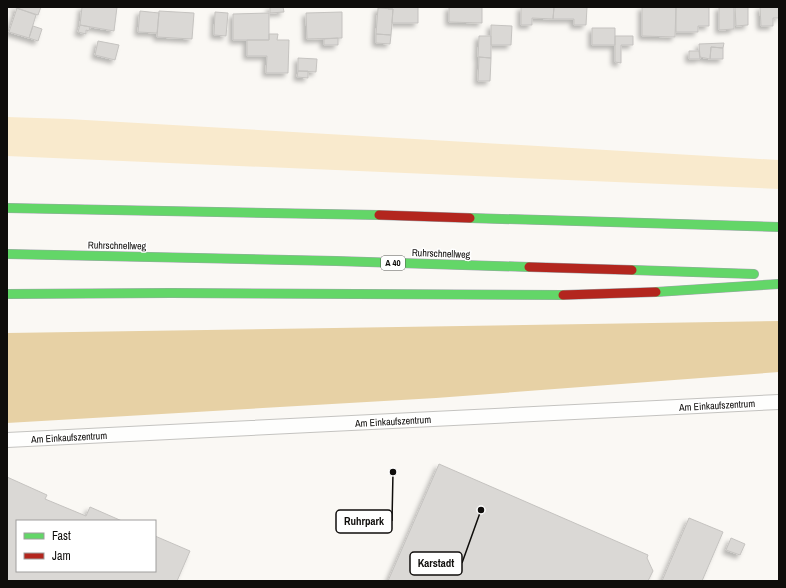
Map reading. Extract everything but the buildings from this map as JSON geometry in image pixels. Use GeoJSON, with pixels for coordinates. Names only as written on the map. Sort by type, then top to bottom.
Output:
{"type":"FeatureCollection","features":[{"type":"Feature","properties":{"kind":"highway"},"geometry":{"type":"LineString","coordinates":[[7,207],[343,214],[779,227]]}},
{"type":"Feature","properties":{"kind":"highway","name":"Ruhrschnellweg"},"geometry":{"type":"LineString","coordinates":[[7,254],[336,261],[764,274]]}},
{"type":"Feature","properties":{"kind":"highway"},"geometry":{"type":"LineString","coordinates":[[7,294],[194,293],[584,295],[678,291],[779,284]]}},
{"type":"Feature","properties":{"kind":"lane","name":"Am Einkaufszentrum"},"geometry":{"type":"LineString","coordinates":[[7,440],[779,402]]}},
{"type":"Feature","properties":{"kind":"shaded area"},"geometry":{"type":"Polygon","coordinates":[[[7,117],[68,119],[779,160],[779,189],[7,156],[7,117]]]}},
{"type":"Feature","properties":{"kind":"shaded area"},"geometry":{"type":"Polygon","coordinates":[[[779,321],[779,372],[436,398],[7,423],[7,333],[779,321]]]}},
{"type":"Feature","properties":{"kind":"traffic: fast"},"geometry":{"type":"LineString","coordinates":[[7,208],[379,215]]}},
{"type":"Feature","properties":{"kind":"traffic: fast"},"geometry":{"type":"LineString","coordinates":[[470,218],[779,227]]}},
{"type":"Feature","properties":{"kind":"traffic: fast"},"geometry":{"type":"LineString","coordinates":[[7,254],[529,267]]}},
{"type":"Feature","properties":{"kind":"traffic: fast"},"geometry":{"type":"LineString","coordinates":[[632,270],[754,274]]}},
{"type":"Feature","properties":{"kind":"traffic: fast"},"geometry":{"type":"LineString","coordinates":[[656,292],[779,284]]}},
{"type":"Feature","properties":{"kind":"traffic: fast"},"geometry":{"type":"LineString","coordinates":[[7,294],[171,293],[563,295]]}},
{"type":"Feature","properties":{"kind":"traffic: jam"},"geometry":{"type":"LineString","coordinates":[[379,215],[470,218]]}},
{"type":"Feature","properties":{"kind":"traffic: jam"},"geometry":{"type":"LineString","coordinates":[[529,267],[632,270]]}},
{"type":"Feature","properties":{"kind":"traffic: jam"},"geometry":{"type":"LineString","coordinates":[[563,295],[656,292]]}},
{"type":"Feature","properties":{"kind":"place","name":"Ruhrpark"},"geometry":{"type":"Point","coordinates":[393,472]}},
{"type":"Feature","properties":{"kind":"place","name":"Karstadt"},"geometry":{"type":"Point","coordinates":[481,510]}}]}
